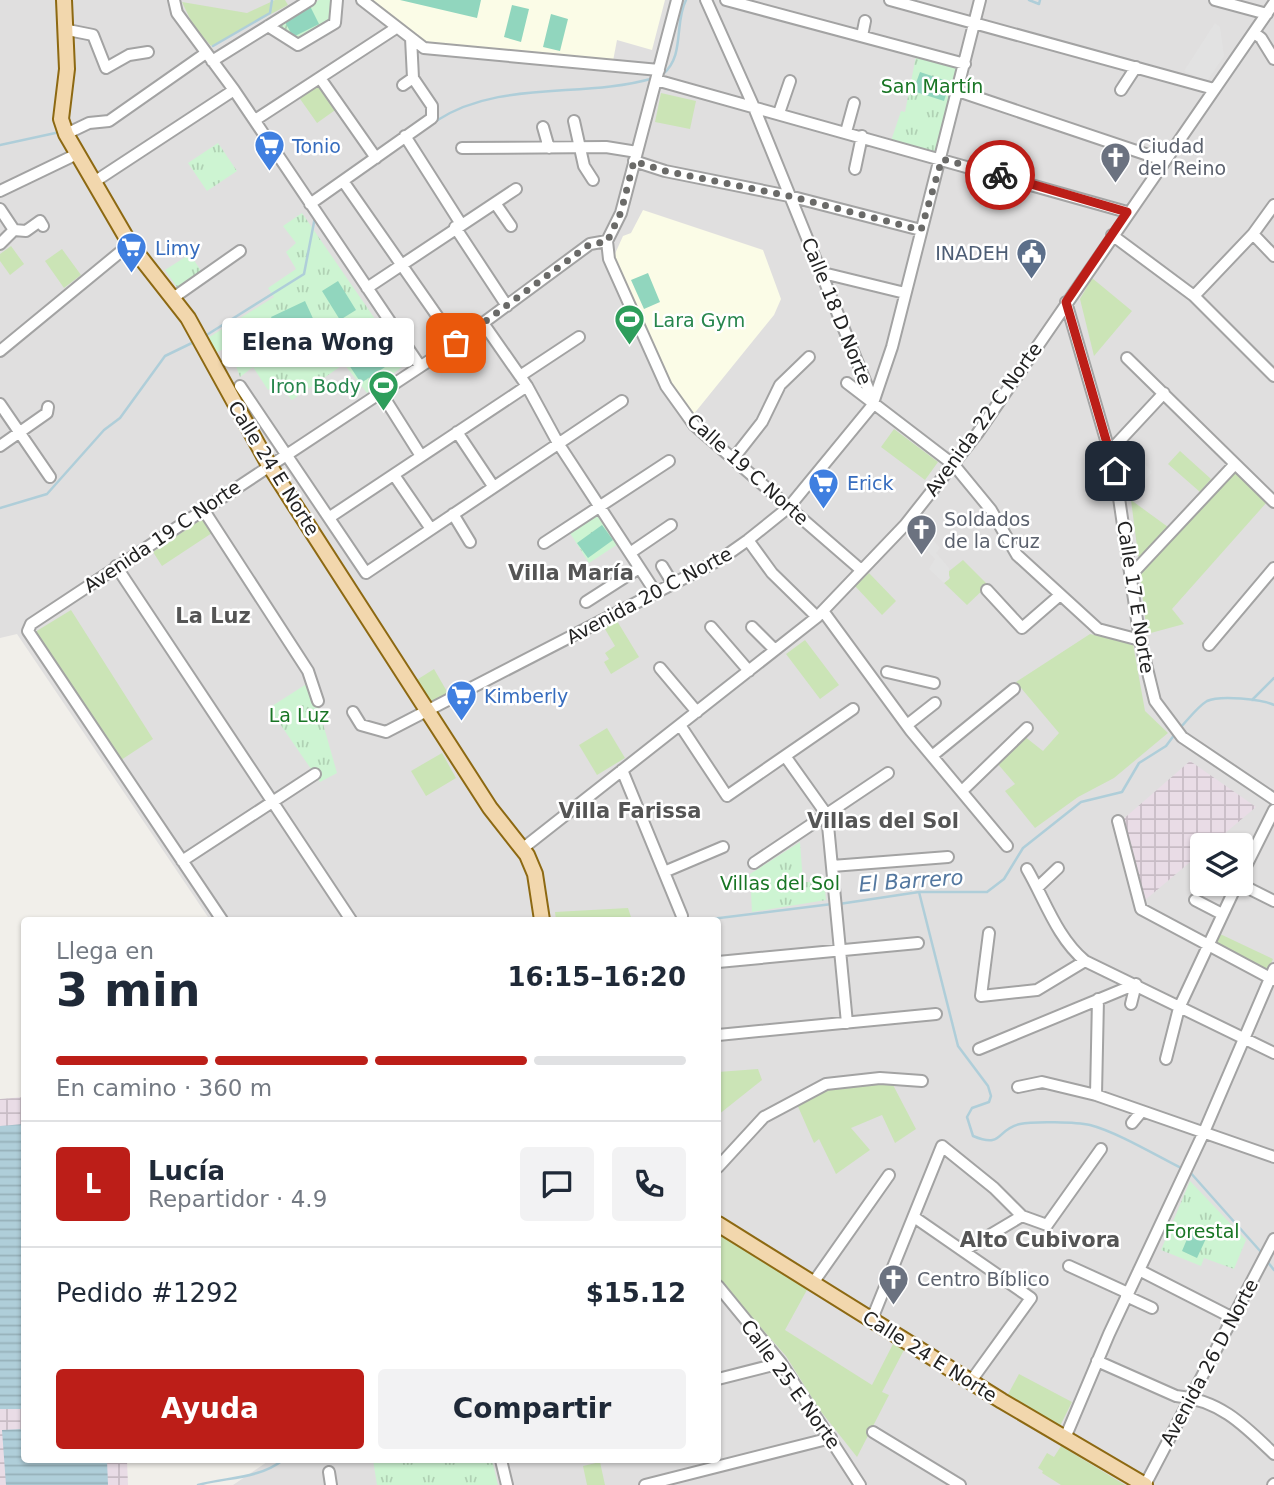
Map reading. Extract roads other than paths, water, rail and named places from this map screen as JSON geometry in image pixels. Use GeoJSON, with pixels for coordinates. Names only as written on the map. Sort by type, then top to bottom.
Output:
{"type":"FeatureCollection","features":[{"type":"Feature","properties":{"kind":"main road"},"geometry":{"type":"LineString","coordinates":[[64,0],[68,30],[64,128]]}},
{"type":"Feature","properties":{"kind":"main road","name":"Calle 24 E Norte"},"geometry":{"type":"LineString","coordinates":[[64,128],[76,154],[130,244],[173,298],[199,340],[269,465],[490,808],[522,849],[535,874],[542,917]]}},
{"type":"Feature","properties":{"kind":"main road","name":"Calle 24 E Norte"},"geometry":{"type":"LineString","coordinates":[[721,1226],[1145,1485]]}},
{"type":"Feature","properties":{"kind":"street"},"geometry":{"type":"LineString","coordinates":[[174,0],[177,13],[234,89],[420,366]]}},
{"type":"Feature","properties":{"kind":"street"},"geometry":{"type":"LineString","coordinates":[[64,128],[109,121],[209,57],[310,0]]}},
{"type":"Feature","properties":{"kind":"street"},"geometry":{"type":"LineString","coordinates":[[268,26],[298,45],[335,23],[337,0]]}},
{"type":"Feature","properties":{"kind":"street"},"geometry":{"type":"LineString","coordinates":[[362,0],[424,48],[658,75],[779,113],[1127,212]]}},
{"type":"Feature","properties":{"kind":"street"},"geometry":{"type":"LineString","coordinates":[[607,242],[621,212],[677,0]]}},
{"type":"Feature","properties":{"kind":"street","name":"Calle 18 D Norte"},"geometry":{"type":"LineString","coordinates":[[706,0],[753,105],[874,402],[954,465],[991,510],[1017,555],[1060,595],[1098,629],[1140,640]]}},
{"type":"Feature","properties":{"kind":"street"},"geometry":{"type":"LineString","coordinates":[[726,0],[965,64]]}},
{"type":"Feature","properties":{"kind":"street"},"geometry":{"type":"LineString","coordinates":[[890,0],[1214,89]]}},
{"type":"Feature","properties":{"kind":"street","name":"Avenida 20 C Norte"},"geometry":{"type":"LineString","coordinates":[[353,712],[361,725],[386,732],[673,584],[748,540],[789,508],[874,402],[942,159],[980,0]]}},
{"type":"Feature","properties":{"kind":"street"},"geometry":{"type":"LineString","coordinates":[[1215,0],[1266,13]]}},
{"type":"Feature","properties":{"kind":"street","name":"Avenida 22 C Norte"},"geometry":{"type":"LineString","coordinates":[[522,849],[820,614],[905,524],[954,465],[1163,160],[1214,89],[1257,36],[1266,13],[1274,3]]}},
{"type":"Feature","properties":{"kind":"street"},"geometry":{"type":"LineString","coordinates":[[862,36],[865,21]]}},
{"type":"Feature","properties":{"kind":"street"},"geometry":{"type":"LineString","coordinates":[[255,120],[396,28]]}},
{"type":"Feature","properties":{"kind":"street"},"geometry":{"type":"LineString","coordinates":[[68,30],[93,34],[106,68],[129,55],[148,52]]}},
{"type":"Feature","properties":{"kind":"street"},"geometry":{"type":"LineString","coordinates":[[1274,34],[1257,36],[1274,59]]}},
{"type":"Feature","properties":{"kind":"street"},"geometry":{"type":"LineString","coordinates":[[314,210],[376,158],[407,139],[433,114],[432,106],[414,79],[411,38]]}},
{"type":"Feature","properties":{"kind":"street"},"geometry":{"type":"LineString","coordinates":[[1121,90],[1136,67]]}},
{"type":"Feature","properties":{"kind":"street"},"geometry":{"type":"LineString","coordinates":[[320,78],[376,158]]}},
{"type":"Feature","properties":{"kind":"street"},"geometry":{"type":"LineString","coordinates":[[403,85],[414,79]]}},
{"type":"Feature","properties":{"kind":"street"},"geometry":{"type":"LineString","coordinates":[[779,113],[790,81]]}},
{"type":"Feature","properties":{"kind":"street"},"geometry":{"type":"LineString","coordinates":[[94,183],[234,89]]}},
{"type":"Feature","properties":{"kind":"street"},"geometry":{"type":"LineString","coordinates":[[958,91],[1163,160]]}},
{"type":"Feature","properties":{"kind":"street"},"geometry":{"type":"LineString","coordinates":[[846,132],[854,103]]}},
{"type":"Feature","properties":{"kind":"street"},"geometry":{"type":"LineString","coordinates":[[574,121],[584,166],[593,180]]}},
{"type":"Feature","properties":{"kind":"street"},"geometry":{"type":"LineString","coordinates":[[543,127],[549,148]]}},
{"type":"Feature","properties":{"kind":"street"},"geometry":{"type":"LineString","coordinates":[[855,169],[862,136]]}},
{"type":"Feature","properties":{"kind":"street"},"geometry":{"type":"LineString","coordinates":[[407,139],[507,306]]}},
{"type":"Feature","properties":{"kind":"street"},"geometry":{"type":"LineString","coordinates":[[462,148],[581,147],[636,157],[702,180],[789,196],[921,230]]}},
{"type":"Feature","properties":{"kind":"street"},"geometry":{"type":"LineString","coordinates":[[0,191],[76,154]]}},
{"type":"Feature","properties":{"kind":"street"},"geometry":{"type":"LineString","coordinates":[[345,183],[456,343]]}},
{"type":"Feature","properties":{"kind":"street"},"geometry":{"type":"LineString","coordinates":[[367,288],[458,225],[516,189]]}},
{"type":"Feature","properties":{"kind":"street"},"geometry":{"type":"LineString","coordinates":[[495,203],[511,226]]}},
{"type":"Feature","properties":{"kind":"street"},"geometry":{"type":"LineString","coordinates":[[1194,296],[1253,234],[1274,205]]}},
{"type":"Feature","properties":{"kind":"street"},"geometry":{"type":"LineString","coordinates":[[0,209],[15,230],[26,232],[40,221],[43,226]]}},
{"type":"Feature","properties":{"kind":"street"},"geometry":{"type":"LineString","coordinates":[[0,244],[15,230]]}},
{"type":"Feature","properties":{"kind":"street"},"geometry":{"type":"LineString","coordinates":[[1253,234],[1274,256]]}},
{"type":"Feature","properties":{"kind":"street"},"geometry":{"type":"LineString","coordinates":[[1112,235],[1194,296],[1274,376]]}},
{"type":"Feature","properties":{"kind":"street","name":"Avenida 19 C Norte"},"geometry":{"type":"LineString","coordinates":[[182,862],[28,631],[31,624],[456,343],[590,244],[607,242]]}},
{"type":"Feature","properties":{"kind":"street","name":"Calle 19 C Norte"},"geometry":{"type":"LineString","coordinates":[[607,242],[609,259],[620,289],[666,386],[694,425],[860,569]]}},
{"type":"Feature","properties":{"kind":"street"},"geometry":{"type":"LineString","coordinates":[[0,351],[130,244]]}},
{"type":"Feature","properties":{"kind":"street"},"geometry":{"type":"LineString","coordinates":[[173,298],[240,251]]}},
{"type":"Feature","properties":{"kind":"street"},"geometry":{"type":"LineString","coordinates":[[823,273],[905,293]]}},
{"type":"Feature","properties":{"kind":"street","name":"Calle 17 E Norte"},"geometry":{"type":"LineString","coordinates":[[1066,302],[1110,450],[1140,640],[1155,701],[1170,725],[1182,737],[1274,799]]}},
{"type":"Feature","properties":{"kind":"street"},"geometry":{"type":"LineString","coordinates":[[483,323],[523,381],[558,443],[656,593]]}},
{"type":"Feature","properties":{"kind":"street"},"geometry":{"type":"LineString","coordinates":[[330,517],[457,432],[579,337]]}},
{"type":"Feature","properties":{"kind":"street"},"geometry":{"type":"LineString","coordinates":[[733,460],[762,422],[780,385],[809,358]]}},
{"type":"Feature","properties":{"kind":"street"},"geometry":{"type":"LineString","coordinates":[[1127,358],[1274,502]]}},
{"type":"Feature","properties":{"kind":"street"},"geometry":{"type":"LineString","coordinates":[[847,383],[874,402]]}},
{"type":"Feature","properties":{"kind":"street"},"geometry":{"type":"LineString","coordinates":[[240,386],[366,573],[622,401]]}},
{"type":"Feature","properties":{"kind":"street"},"geometry":{"type":"LineString","coordinates":[[380,391],[421,456]]}},
{"type":"Feature","properties":{"kind":"street"},"geometry":{"type":"LineString","coordinates":[[1110,450],[1164,393]]}},
{"type":"Feature","properties":{"kind":"street"},"geometry":{"type":"LineString","coordinates":[[0,404],[50,477]]}},
{"type":"Feature","properties":{"kind":"street"},"geometry":{"type":"LineString","coordinates":[[0,446],[47,413],[48,407]]}},
{"type":"Feature","properties":{"kind":"street"},"geometry":{"type":"LineString","coordinates":[[457,432],[493,486]]}},
{"type":"Feature","properties":{"kind":"street"},"geometry":{"type":"LineString","coordinates":[[544,543],[669,461]]}},
{"type":"Feature","properties":{"kind":"street"},"geometry":{"type":"LineString","coordinates":[[1131,575],[1235,464]]}},
{"type":"Feature","properties":{"kind":"street"},"geometry":{"type":"LineString","coordinates":[[394,475],[431,529]]}},
{"type":"Feature","properties":{"kind":"street"},"geometry":{"type":"LineString","coordinates":[[203,509],[308,671],[318,701]]}},
{"type":"Feature","properties":{"kind":"street"},"geometry":{"type":"LineString","coordinates":[[453,514],[470,542]]}},
{"type":"Feature","properties":{"kind":"street"},"geometry":{"type":"LineString","coordinates":[[630,554],[671,525]]}},
{"type":"Feature","properties":{"kind":"street"},"geometry":{"type":"LineString","coordinates":[[748,540],[772,573],[820,614],[1007,846]]}},
{"type":"Feature","properties":{"kind":"street"},"geometry":{"type":"LineString","coordinates":[[116,566],[272,805],[349,917]]}},
{"type":"Feature","properties":{"kind":"street"},"geometry":{"type":"LineString","coordinates":[[662,566],[673,584]]}},
{"type":"Feature","properties":{"kind":"street"},"geometry":{"type":"LineString","coordinates":[[586,602],[639,568]]}},
{"type":"Feature","properties":{"kind":"street"},"geometry":{"type":"LineString","coordinates":[[1209,645],[1274,568]]}},
{"type":"Feature","properties":{"kind":"street"},"geometry":{"type":"LineString","coordinates":[[986,590],[1022,628],[1060,595]]}},
{"type":"Feature","properties":{"kind":"street"},"geometry":{"type":"LineString","coordinates":[[711,627],[749,671]]}},
{"type":"Feature","properties":{"kind":"street"},"geometry":{"type":"LineString","coordinates":[[752,627],[775,650]]}},
{"type":"Feature","properties":{"kind":"street"},"geometry":{"type":"LineString","coordinates":[[660,668],[696,712]]}},
{"type":"Feature","properties":{"kind":"street"},"geometry":{"type":"LineString","coordinates":[[887,672],[934,683]]}},
{"type":"Feature","properties":{"kind":"street"},"geometry":{"type":"LineString","coordinates":[[932,756],[1014,689]]}},
{"type":"Feature","properties":{"kind":"street"},"geometry":{"type":"LineString","coordinates":[[907,725],[935,703]]}},
{"type":"Feature","properties":{"kind":"street"},"geometry":{"type":"LineString","coordinates":[[680,725],[727,796],[853,709]]}},
{"type":"Feature","properties":{"kind":"street"},"geometry":{"type":"LineString","coordinates":[[962,791],[1027,728]]}},
{"type":"Feature","properties":{"kind":"street"},"geometry":{"type":"LineString","coordinates":[[785,756],[828,815],[847,1023]]}},
{"type":"Feature","properties":{"kind":"street"},"geometry":{"type":"LineString","coordinates":[[622,770],[682,916]]}},
{"type":"Feature","properties":{"kind":"street"},"geometry":{"type":"LineString","coordinates":[[981,772],[989,782]]}},
{"type":"Feature","properties":{"kind":"street"},"geometry":{"type":"LineString","coordinates":[[754,863],[888,773]]}},
{"type":"Feature","properties":{"kind":"street"},"geometry":{"type":"LineString","coordinates":[[220,917],[182,862],[272,805],[315,774]]}},
{"type":"Feature","properties":{"kind":"street"},"geometry":{"type":"LineString","coordinates":[[1253,852],[1274,810]]}},
{"type":"Feature","properties":{"kind":"street"},"geometry":{"type":"LineString","coordinates":[[1065,1438],[1127,1294],[1273,976],[1208,947],[1141,909],[1118,821]]}},
{"type":"Feature","properties":{"kind":"street"},"geometry":{"type":"LineString","coordinates":[[664,872],[723,847]]}},
{"type":"Feature","properties":{"kind":"street"},"geometry":{"type":"LineString","coordinates":[[832,866],[948,857]]}},
{"type":"Feature","properties":{"kind":"street"},"geometry":{"type":"LineString","coordinates":[[1038,887],[1058,868]]}},
{"type":"Feature","properties":{"kind":"street"},"geometry":{"type":"LineString","coordinates":[[1027,869],[1038,887],[1047,911],[1076,954],[1085,961],[1274,1053]]}},
{"type":"Feature","properties":{"kind":"street"},"geometry":{"type":"LineString","coordinates":[[1253,891],[1274,901]]}},
{"type":"Feature","properties":{"kind":"street"},"geometry":{"type":"LineString","coordinates":[[1166,1059],[1179,1008],[1232,896]]}},
{"type":"Feature","properties":{"kind":"street"},"geometry":{"type":"LineString","coordinates":[[1195,900],[1222,914]]}},
{"type":"Feature","properties":{"kind":"street"},"geometry":{"type":"LineString","coordinates":[[989,933],[981,996],[1037,990],[1085,961]]}},
{"type":"Feature","properties":{"kind":"street"},"geometry":{"type":"LineString","coordinates":[[721,962],[918,943]]}},
{"type":"Feature","properties":{"kind":"street"},"geometry":{"type":"LineString","coordinates":[[979,1049],[1136,984]]}},
{"type":"Feature","properties":{"kind":"street"},"geometry":{"type":"LineString","coordinates":[[1131,1004],[1136,984]]}},
{"type":"Feature","properties":{"kind":"street"},"geometry":{"type":"LineString","coordinates":[[1096,1095],[1098,999]]}},
{"type":"Feature","properties":{"kind":"street"},"geometry":{"type":"LineString","coordinates":[[721,1035],[936,1014]]}},
{"type":"Feature","properties":{"kind":"street"},"geometry":{"type":"LineString","coordinates":[[721,1164],[764,1117],[825,1084],[880,1078],[922,1081]]}},
{"type":"Feature","properties":{"kind":"street"},"geometry":{"type":"LineString","coordinates":[[1018,1087],[1042,1082],[1096,1095],[1274,1157]]}},
{"type":"Feature","properties":{"kind":"street"},"geometry":{"type":"LineString","coordinates":[[1132,1123],[1142,1111]]}},
{"type":"Feature","properties":{"kind":"street"},"geometry":{"type":"LineString","coordinates":[[872,1319],[942,1146],[994,1188],[1022,1216],[1047,1225],[1101,1149]]}},
{"type":"Feature","properties":{"kind":"street"},"geometry":{"type":"LineString","coordinates":[[813,1283],[889,1175]]}},
{"type":"Feature","properties":{"kind":"street"},"geometry":{"type":"LineString","coordinates":[[963,1251],[1022,1216]]}},
{"type":"Feature","properties":{"kind":"street"},"geometry":{"type":"LineString","coordinates":[[914,1217],[1031,1298],[971,1381]]}},
{"type":"Feature","properties":{"kind":"street","name":"Avenida 26 D Norte"},"geometry":{"type":"LineString","coordinates":[[1145,1485],[1274,1239]]}},
{"type":"Feature","properties":{"kind":"street"},"geometry":{"type":"LineString","coordinates":[[1069,1266],[1152,1308]]}},
{"type":"Feature","properties":{"kind":"street"},"geometry":{"type":"LineString","coordinates":[[1139,1270],[1231,1317]]}},
{"type":"Feature","properties":{"kind":"street","name":"Calle 25 E Norte"},"geometry":{"type":"LineString","coordinates":[[721,1291],[781,1363],[860,1485]]}},
{"type":"Feature","properties":{"kind":"street"},"geometry":{"type":"LineString","coordinates":[[1097,1361],[1176,1396],[1190,1398],[1236,1417],[1274,1454]]}},
{"type":"Feature","properties":{"kind":"street"},"geometry":{"type":"LineString","coordinates":[[721,1378],[781,1363]]}},
{"type":"Feature","properties":{"kind":"street"},"geometry":{"type":"LineString","coordinates":[[873,1432],[960,1485]]}},
{"type":"Feature","properties":{"kind":"street"},"geometry":{"type":"LineString","coordinates":[[645,1485],[831,1438]]}},
{"type":"Feature","properties":{"kind":"street"},"geometry":{"type":"LineString","coordinates":[[501,1463],[507,1485]]}},
{"type":"Feature","properties":{"kind":"street"},"geometry":{"type":"LineString","coordinates":[[328,1472],[331,1485]]}},
{"type":"Feature","properties":{"kind":"water"},"geometry":{"type":"Polygon","coordinates":[[[21,1124],[21,1409],[0,1409],[0,1126],[21,1124]]]}},
{"type":"Feature","properties":{"kind":"water"},"geometry":{"type":"Polygon","coordinates":[[[21,1429],[21,1463],[107,1463],[108,1485],[6,1485],[2,1430],[21,1429]]]}},
{"type":"Feature","properties":{"kind":"waterway"},"geometry":{"type":"LineString","coordinates":[[213,46],[270,13],[272,0]]}},
{"type":"Feature","properties":{"kind":"waterway"},"geometry":{"type":"LineString","coordinates":[[663,74],[670,67],[677,49],[680,19],[686,0]]}},
{"type":"Feature","properties":{"kind":"waterway"},"geometry":{"type":"LineString","coordinates":[[1029,0],[1039,4],[1040,0]]}},
{"type":"Feature","properties":{"kind":"waterway"},"geometry":{"type":"LineString","coordinates":[[183,63],[195,54]]}},
{"type":"Feature","properties":{"kind":"waterway"},"geometry":{"type":"LineString","coordinates":[[436,121],[461,108],[514,94],[599,88],[654,78]]}},
{"type":"Feature","properties":{"kind":"waterway"},"geometry":{"type":"LineString","coordinates":[[0,145],[60,132]]}},
{"type":"Feature","properties":{"kind":"waterway"},"geometry":{"type":"LineString","coordinates":[[205,336],[304,274],[315,217]]}},
{"type":"Feature","properties":{"kind":"waterway"},"geometry":{"type":"LineString","coordinates":[[0,508],[47,494],[104,430],[120,418],[165,356],[196,341]]}},
{"type":"Feature","properties":{"kind":"waterway","name":"El Barrero"},"geometry":{"type":"LineString","coordinates":[[1252,700],[1274,678]]}},
{"type":"Feature","properties":{"kind":"waterway","name":"El Barrero"},"geometry":{"type":"LineString","coordinates":[[1179,729],[1200,707],[1213,699],[1241,698],[1274,705]]}},
{"type":"Feature","properties":{"kind":"waterway","name":"El Barrero"},"geometry":{"type":"LineString","coordinates":[[839,904],[919,892],[987,892],[1004,879],[1023,848],[1081,802],[1122,792],[1139,763],[1166,746],[1175,734]]}},
{"type":"Feature","properties":{"kind":"waterway"},"geometry":{"type":"LineString","coordinates":[[919,892],[958,1046],[988,1086],[991,1096],[989,1102],[972,1108],[967,1117],[973,1136],[995,1139],[1012,1126],[1026,1123],[1084,1124],[1101,1128],[1183,1169]]}},
{"type":"Feature","properties":{"kind":"waterway","name":"El Barrero"},"geometry":{"type":"LineString","coordinates":[[721,918],[832,904]]}},
{"type":"Feature","properties":{"kind":"waterway"},"geometry":{"type":"LineString","coordinates":[[1189,1171],[1261,1252]]}},
{"type":"Feature","properties":{"kind":"waterway"},"geometry":{"type":"LineString","coordinates":[[1267,1261],[1274,1270]]}},
{"type":"Feature","properties":{"kind":"waterway","name":"El Barrero"},"geometry":{"type":"LineString","coordinates":[[198,1485],[264,1471],[278,1463]]}},
{"type":"Feature","properties":{"kind":"place","name":"Tonio"},"geometry":{"type":"Point","coordinates":[269,173]}},
{"type":"Feature","properties":{"kind":"place","name":"Ciudad del Reino"},"geometry":{"type":"Point","coordinates":[1115,184]}},
{"type":"Feature","properties":{"kind":"place","name":"Limy"},"geometry":{"type":"Point","coordinates":[132,275]}},
{"type":"Feature","properties":{"kind":"place","name":"INADEH"},"geometry":{"type":"Point","coordinates":[1032,280]}},
{"type":"Feature","properties":{"kind":"place","name":"Elena Wong"},"geometry":{"type":"Point","coordinates":[456,343]}},
{"type":"Feature","properties":{"kind":"place","name":"Lara Gym"},"geometry":{"type":"Point","coordinates":[630,347]}},
{"type":"Feature","properties":{"kind":"place","name":"Iron Body"},"geometry":{"type":"Point","coordinates":[384,413]}},
{"type":"Feature","properties":{"kind":"place","name":"Erick"},"geometry":{"type":"Point","coordinates":[824,510]}},
{"type":"Feature","properties":{"kind":"place","name":"Soldados de la Cruz"},"geometry":{"type":"Point","coordinates":[921,557]}},
{"type":"Feature","properties":{"kind":"place","name":"Kimberly"},"geometry":{"type":"Point","coordinates":[461,723]}},
{"type":"Feature","properties":{"kind":"place","name":"Centro Bíblico"},"geometry":{"type":"Point","coordinates":[894,1306]}},
{"type":"Feature","properties":{"kind":"district","name":"Villa María"},"geometry":{"type":"Point","coordinates":[571,573]}},
{"type":"Feature","properties":{"kind":"district","name":"La Luz"},"geometry":{"type":"Point","coordinates":[213,616]}},
{"type":"Feature","properties":{"kind":"district","name":"Villa Farissa"},"geometry":{"type":"Point","coordinates":[630,811]}},
{"type":"Feature","properties":{"kind":"district","name":"Villas del Sol"},"geometry":{"type":"Point","coordinates":[883,821]}},
{"type":"Feature","properties":{"kind":"district","name":"Alto Cubivora"},"geometry":{"type":"Point","coordinates":[1040,1240]}},
{"type":"Feature","properties":{"kind":"park label","name":"San Martín"},"geometry":{"type":"Point","coordinates":[932,86]}},
{"type":"Feature","properties":{"kind":"park label","name":"Forestal"},"geometry":{"type":"Point","coordinates":[1202,1231]}}]}
